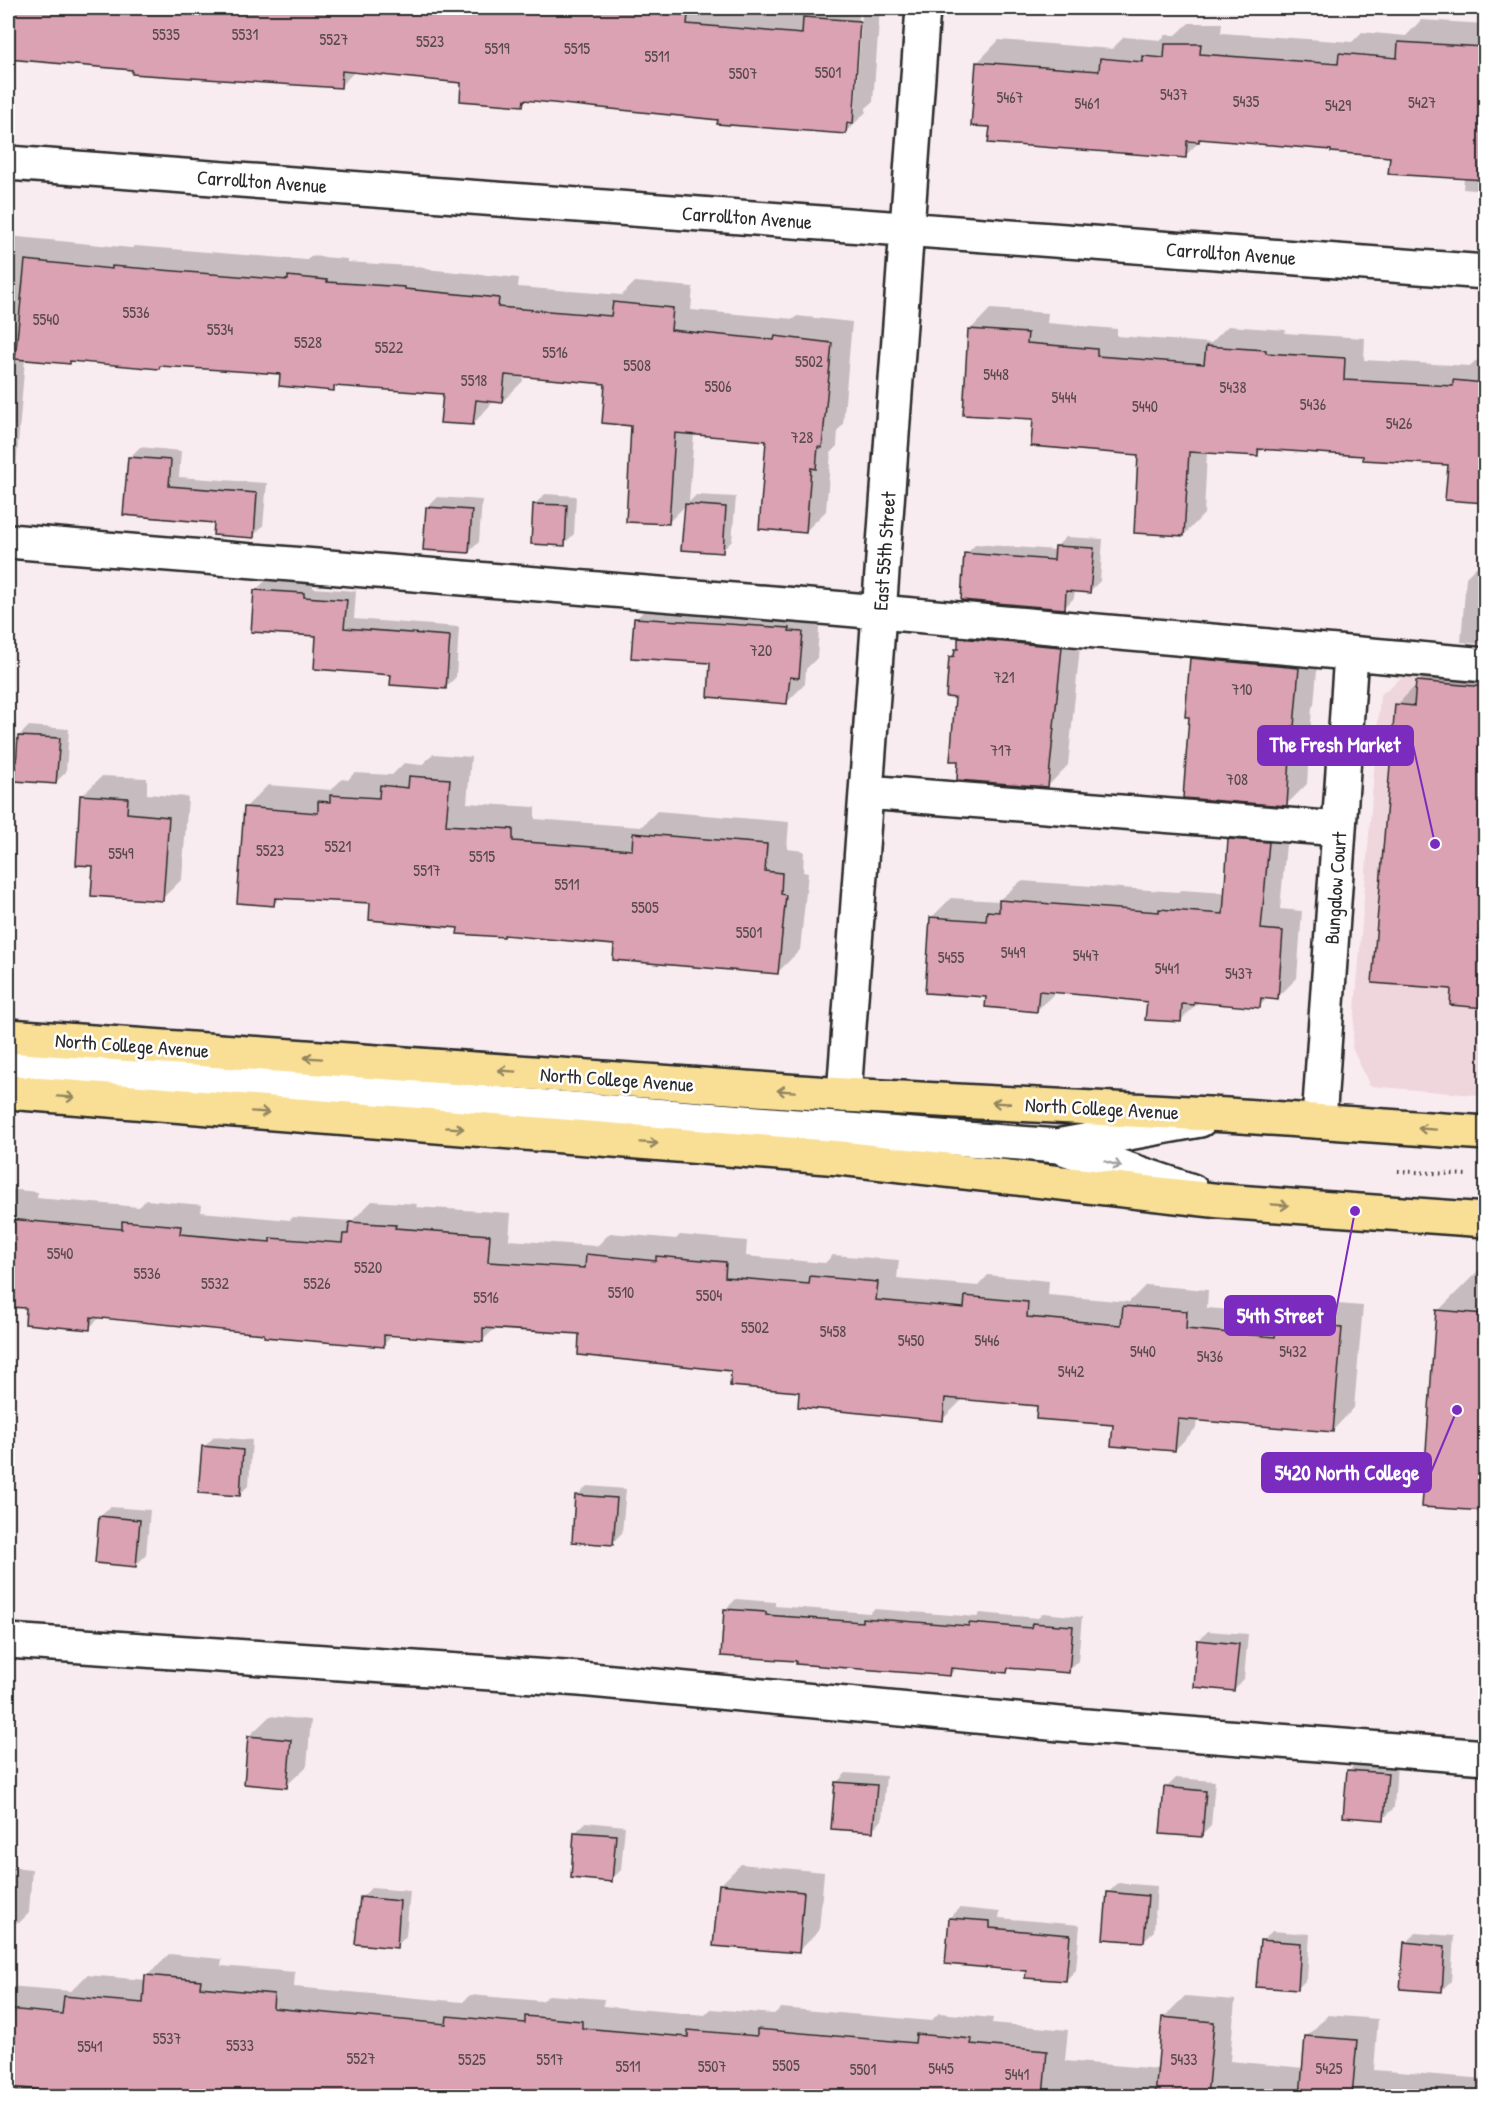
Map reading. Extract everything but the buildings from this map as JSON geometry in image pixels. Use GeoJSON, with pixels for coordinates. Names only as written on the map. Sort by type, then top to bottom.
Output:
{"type":"FeatureCollection","features":[{"type":"Feature","properties":{"kind":"main road","name":"North College Avenue"},"geometry":{"type":"LineString","coordinates":[[8,1036],[844,1095],[1227,1115],[1485,1133]]}},
{"type":"Feature","properties":{"kind":"main road","name":"North College Avenue"},"geometry":{"type":"LineString","coordinates":[[8,1092],[840,1158],[1221,1201],[1485,1220]]}},
{"type":"Feature","properties":{"kind":"street","name":"East 55th Street"},"geometry":{"type":"LineString","coordinates":[[844,1095],[923,8]]}},
{"type":"Feature","properties":{"kind":"street","name":"Carrollton Avenue"},"geometry":{"type":"LineString","coordinates":[[8,163],[1485,272]]}},
{"type":"Feature","properties":{"kind":"street"},"geometry":{"type":"LineString","coordinates":[[8,541],[879,612],[1485,665]]}},
{"type":"Feature","properties":{"kind":"street","name":"Bungalow Court"},"geometry":{"type":"LineString","coordinates":[[1319,1122],[1351,654]]}},
{"type":"Feature","properties":{"kind":"street"},"geometry":{"type":"LineString","coordinates":[[866,792],[1339,829]]}},
{"type":"Feature","properties":{"kind":"street","name":"North College Avenue"},"geometry":{"type":"LineString","coordinates":[[8,1066],[1058,1146],[1221,1201]]}},
{"type":"Feature","properties":{"kind":"street","name":"North College Avenue"},"geometry":{"type":"LineString","coordinates":[[1058,1146],[1227,1115]]}},
{"type":"Feature","properties":{"kind":"street"},"geometry":{"type":"LineString","coordinates":[[8,1641],[580,1679],[1060,1724],[1485,1757]]}},
{"type":"Feature","properties":{"kind":"path"},"geometry":{"type":"LineString","coordinates":[[1398,1171],[1467,1176]]}},
{"type":"Feature","properties":{"kind":"shaded area"},"geometry":{"type":"Polygon","coordinates":[[[1412,669],[1485,675],[1485,1096],[1370,1086],[1352,1048],[1380,695],[1412,669]]]}},
{"type":"Feature","properties":{"kind":"place","name":"The Fresh Market"},"geometry":{"type":"Point","coordinates":[1435,844]}},
{"type":"Feature","properties":{"kind":"place","name":"54th Street"},"geometry":{"type":"Point","coordinates":[1355,1211]}},
{"type":"Feature","properties":{"kind":"place","name":"5420 North College"},"geometry":{"type":"Point","coordinates":[1457,1410]}}]}
